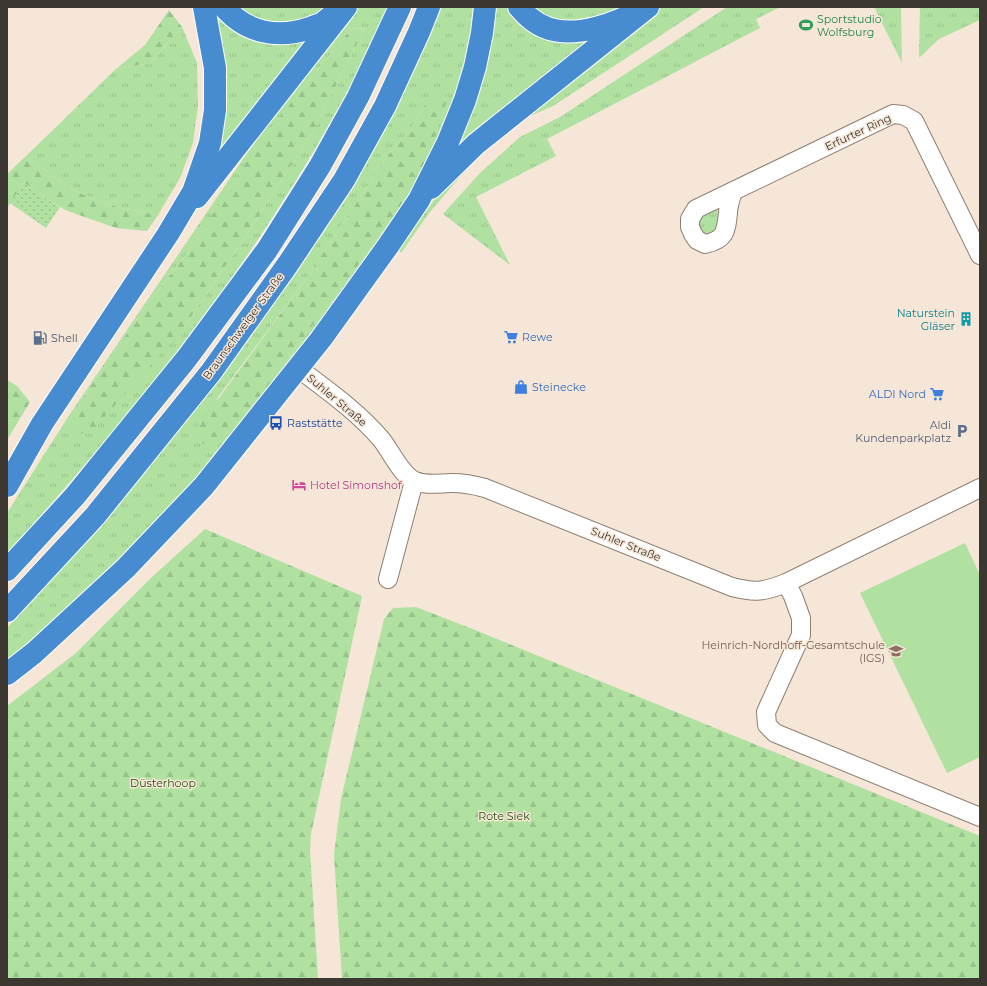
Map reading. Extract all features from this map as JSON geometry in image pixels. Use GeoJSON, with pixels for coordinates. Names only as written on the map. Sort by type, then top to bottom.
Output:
{"type":"FeatureCollection","features":[{"type":"Feature","properties":{"kind":"highway"},"geometry":{"type":"LineString","coordinates":[[7,486],[42,424],[168,234],[193,192],[210,143],[215,110],[215,68],[204,7]]}},
{"type":"Feature","properties":{"kind":"highway"},"geometry":{"type":"LineString","coordinates":[[224,7],[232,16],[248,26],[270,34],[300,31],[323,22],[342,7]]}},
{"type":"Feature","properties":{"kind":"highway"},"geometry":{"type":"LineString","coordinates":[[168,234],[346,7]]}},
{"type":"Feature","properties":{"kind":"highway"},"geometry":{"type":"LineString","coordinates":[[7,570],[85,484],[186,358],[267,250],[320,166],[358,98],[400,7]]}},
{"type":"Feature","properties":{"kind":"highway","name":"Braunschweiger Straße"},"geometry":{"type":"LineString","coordinates":[[7,611],[96,516],[211,372],[288,264],[344,180],[385,106],[429,7]]}},
{"type":"Feature","properties":{"kind":"highway"},"geometry":{"type":"LineString","coordinates":[[7,674],[34,653],[126,568],[204,486],[321,339],[419,200],[448,142],[465,100],[475,68],[482,33],[485,7]]}},
{"type":"Feature","properties":{"kind":"highway"},"geometry":{"type":"LineString","coordinates":[[519,7],[530,19],[548,28],[572,32],[595,29],[647,7]]}},
{"type":"Feature","properties":{"kind":"highway"},"geometry":{"type":"LineString","coordinates":[[419,200],[476,144],[647,7]]}},
{"type":"Feature","properties":{"kind":"street","name":"Erfurter Ring"},"geometry":{"type":"LineString","coordinates":[[733,191],[724,236],[715,242],[705,244],[698,240],[692,234],[690,227],[690,219],[696,209],[733,191],[893,114],[903,114],[914,121],[980,255]]}},
{"type":"Feature","properties":{"kind":"street","name":"Suhler Straße"},"geometry":{"type":"LineString","coordinates":[[298,368],[341,400],[372,429],[386,445],[403,471],[414,481],[423,484],[471,484],[485,488],[732,587],[748,591],[766,590],[786,583],[980,488]]}},
{"type":"Feature","properties":{"kind":"street"},"geometry":{"type":"LineString","coordinates":[[388,579],[414,481]]}},
{"type":"Feature","properties":{"kind":"street"},"geometry":{"type":"LineString","coordinates":[[786,583],[793,596],[801,618],[801,635],[766,712],[767,725],[775,733],[980,817]]}},
{"type":"Feature","properties":{"kind":"green space"},"geometry":{"type":"Polygon","coordinates":[[[236,7],[329,7],[297,24],[270,24],[251,17],[236,7]]]}},
{"type":"Feature","properties":{"kind":"green space"},"geometry":{"type":"Polygon","coordinates":[[[358,7],[389,7],[369,50],[331,121],[297,179],[222,292],[139,399],[52,503],[7,553],[7,513],[68,417],[241,162],[299,80],[345,25],[358,7]],[[365,28],[351,29],[304,86],[195,243],[146,306],[85,394],[71,419],[184,327],[243,240],[312,133],[365,28]]]}},
{"type":"Feature","properties":{"kind":"green space"},"geometry":{"type":"Polygon","coordinates":[[[439,7],[477,7],[474,33],[455,102],[410,198],[313,334],[197,479],[118,560],[27,645],[7,661],[7,628],[102,523],[221,378],[297,272],[354,183],[439,7]],[[424,106],[410,131],[389,154],[305,280],[216,400],[289,357],[398,210],[424,106]]]}},
{"type":"Feature","properties":{"kind":"green space"},"geometry":{"type":"Polygon","coordinates":[[[495,7],[508,7],[525,25],[596,38],[454,156],[495,7]]]}},
{"type":"Feature","properties":{"kind":"green space"},"geometry":{"type":"Polygon","coordinates":[[[531,7],[625,7],[616,14],[594,21],[550,20],[531,7]]]}},
{"type":"Feature","properties":{"kind":"green space"},"geometry":{"type":"Polygon","coordinates":[[[662,7],[704,7],[553,106],[523,119],[483,152],[459,178],[429,213],[401,253],[399,250],[433,202],[448,183],[480,152],[530,108],[662,7]]]}},
{"type":"Feature","properties":{"kind":"green space"},"geometry":{"type":"Polygon","coordinates":[[[727,7],[781,7],[756,19],[760,28],[547,139],[556,156],[476,197],[510,265],[443,214],[480,173],[520,137],[560,117],[727,7]]]}},
{"type":"Feature","properties":{"kind":"green space"},"geometry":{"type":"Polygon","coordinates":[[[874,7],[901,7],[902,63],[874,7]]]}},
{"type":"Feature","properties":{"kind":"green space"},"geometry":{"type":"Polygon","coordinates":[[[920,7],[980,7],[980,20],[939,39],[919,58],[920,7]]]}},
{"type":"Feature","properties":{"kind":"green space"},"geometry":{"type":"Polygon","coordinates":[[[169,10],[182,27],[150,63],[116,69],[145,45],[169,10]]]}},
{"type":"Feature","properties":{"kind":"green space"},"geometry":{"type":"Polygon","coordinates":[[[212,14],[312,37],[206,178],[212,14]]]}},
{"type":"Feature","properties":{"kind":"green space"},"geometry":{"type":"Polygon","coordinates":[[[182,27],[197,63],[198,105],[193,143],[180,178],[158,215],[120,208],[77,192],[25,157],[116,69],[150,63],[182,27]]]}},
{"type":"Feature","properties":{"kind":"green space"},"geometry":{"type":"Polygon","coordinates":[[[365,28],[312,133],[243,240],[184,327],[91,432],[78,434],[71,419],[85,394],[146,306],[195,243],[244,165],[304,86],[351,29],[365,28]]]}},
{"type":"Feature","properties":{"kind":"green space"},"geometry":{"type":"Polygon","coordinates":[[[448,96],[430,155],[398,210],[343,286],[246,413],[216,447],[202,443],[195,431],[305,280],[389,154],[410,131],[424,106],[448,96]]]}},
{"type":"Feature","properties":{"kind":"green space"},"geometry":{"type":"Polygon","coordinates":[[[25,157],[77,192],[120,208],[158,215],[147,231],[116,228],[65,210],[24,183],[7,208],[7,174],[25,157]]]}},
{"type":"Feature","properties":{"kind":"green space"},"geometry":{"type":"Polygon","coordinates":[[[24,183],[60,207],[46,228],[10,203],[24,183]]]}},
{"type":"Feature","properties":{"kind":"green space"},"geometry":{"type":"Polygon","coordinates":[[[712,209],[717,210],[719,214],[719,228],[710,234],[704,233],[700,231],[697,219],[712,209]]]}},
{"type":"Feature","properties":{"kind":"green space"},"geometry":{"type":"Polygon","coordinates":[[[7,380],[17,386],[30,402],[7,440],[7,380]]]}},
{"type":"Feature","properties":{"kind":"green space","name":"Düsterhoop"},"geometry":{"type":"Polygon","coordinates":[[[205,529],[362,596],[311,834],[310,850],[318,979],[7,979],[7,706],[76,653],[153,576],[205,529]]]}},
{"type":"Feature","properties":{"kind":"green space"},"geometry":{"type":"Polygon","coordinates":[[[965,543],[980,575],[980,757],[947,773],[860,593],[965,543]]]}},
{"type":"Feature","properties":{"kind":"green space","name":"Rote Siek"},"geometry":{"type":"Polygon","coordinates":[[[416,607],[980,836],[980,979],[342,979],[334,855],[341,799],[384,619],[393,608],[416,607]]]}},
{"type":"Feature","properties":{"kind":"place","name":"Sportstudio Wolfsburg"},"geometry":{"type":"Point","coordinates":[806,25]}},
{"type":"Feature","properties":{"kind":"place","name":"Naturstein Gläser"},"geometry":{"type":"Point","coordinates":[966,319]}},
{"type":"Feature","properties":{"kind":"place","name":"Rewe"},"geometry":{"type":"Point","coordinates":[511,337]}},
{"type":"Feature","properties":{"kind":"place","name":"Shell"},"geometry":{"type":"Point","coordinates":[40,338]}},
{"type":"Feature","properties":{"kind":"place","name":"Steinecke"},"geometry":{"type":"Point","coordinates":[521,387]}},
{"type":"Feature","properties":{"kind":"place","name":"ALDI Nord"},"geometry":{"type":"Point","coordinates":[937,394]}},
{"type":"Feature","properties":{"kind":"place","name":"Raststätte"},"geometry":{"type":"Point","coordinates":[276,423]}},
{"type":"Feature","properties":{"kind":"place","name":"Aldi Kundenparkplatz"},"geometry":{"type":"Point","coordinates":[962,431]}},
{"type":"Feature","properties":{"kind":"place","name":"Hotel Simonshof"},"geometry":{"type":"Point","coordinates":[299,485]}},
{"type":"Feature","properties":{"kind":"place","name":"Heinrich-Nordhoff-Gesamtschule (IGS)"},"geometry":{"type":"Point","coordinates":[896,651]}}]}
